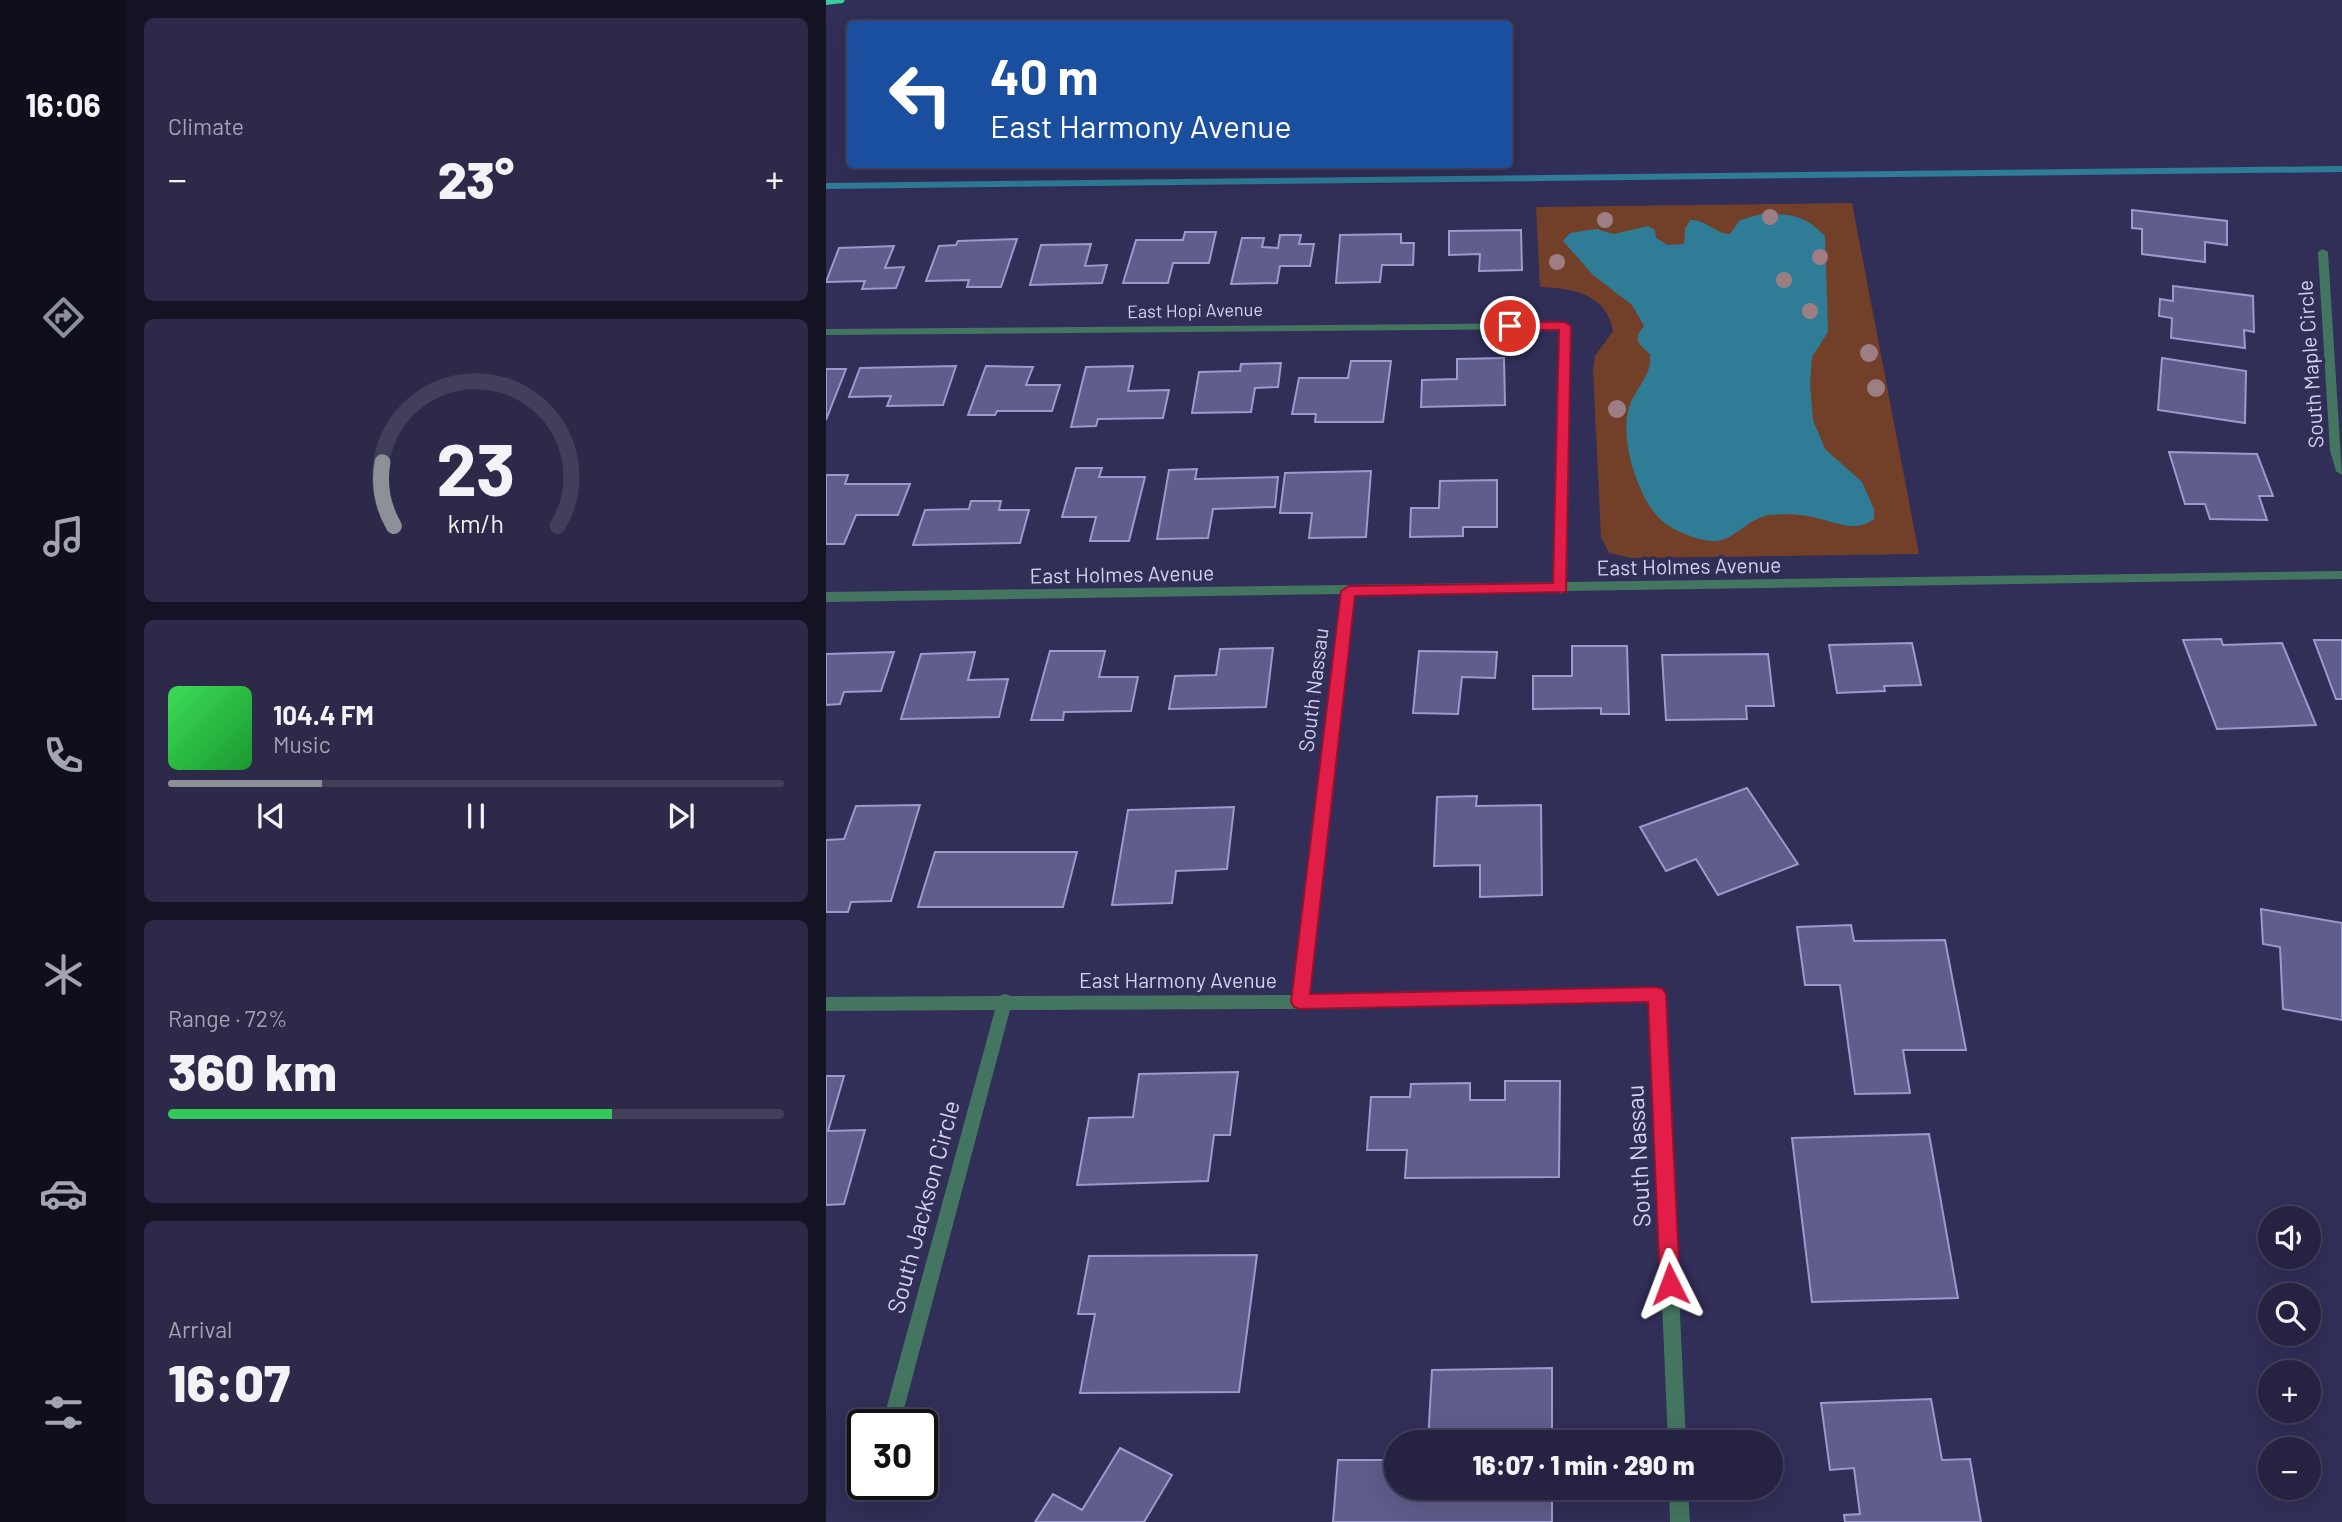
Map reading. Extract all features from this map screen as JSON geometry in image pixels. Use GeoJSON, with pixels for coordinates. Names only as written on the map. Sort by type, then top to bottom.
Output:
{"type":"FeatureCollection","features":[{"type":"Feature","properties":{"kind":"highway"},"geometry":{"type":"LineString","coordinates":[[826,1],[838,0]]}},
{"type":"Feature","properties":{"kind":"street","name":"South Maple Circle"},"geometry":{"type":"LineString","coordinates":[[2323,252],[2336,451],[2342,471]]}},
{"type":"Feature","properties":{"kind":"street","name":"East Hopi Avenue"},"geometry":{"type":"LineString","coordinates":[[826,332],[1565,326],[1560,589]]}},
{"type":"Feature","properties":{"kind":"street","name":"East Holmes Avenue"},"geometry":{"type":"LineString","coordinates":[[826,597],[1560,589],[2342,575]]}},
{"type":"Feature","properties":{"kind":"street","name":"South Nassau"},"geometry":{"type":"LineString","coordinates":[[1300,1002],[1349,591]]}},
{"type":"Feature","properties":{"kind":"street","name":"South Nassau"},"geometry":{"type":"LineString","coordinates":[[1657,994],[1676,1430]]}},
{"type":"Feature","properties":{"kind":"street","name":"East Harmony Avenue"},"geometry":{"type":"LineString","coordinates":[[826,1004],[1005,1001],[1300,1002],[1657,994]]}},
{"type":"Feature","properties":{"kind":"street","name":"South Jackson Circle"},"geometry":{"type":"LineString","coordinates":[[895,1409],[1005,1001]]}},
{"type":"Feature","properties":{"kind":"street"},"geometry":{"type":"LineString","coordinates":[[1680,1500],[1681,1522]]}},
{"type":"Feature","properties":{"kind":"shaded area"},"geometry":{"type":"Polygon","coordinates":[[[1852,203],[1919,554],[1631,558],[1609,553],[1601,537],[1593,369],[1595,356],[1613,331],[1604,309],[1596,301],[1564,289],[1540,287],[1536,207],[1852,203]]]}},
{"type":"Feature","properties":{"kind":"water"},"geometry":{"type":"Polygon","coordinates":[[[1761,214],[1780,214],[1803,219],[1825,236],[1828,332],[1812,357],[1810,384],[1813,420],[1825,449],[1862,482],[1874,509],[1874,519],[1866,524],[1849,526],[1803,515],[1770,515],[1755,520],[1728,538],[1713,541],[1699,539],[1670,527],[1659,518],[1644,497],[1629,453],[1626,425],[1628,412],[1650,362],[1650,354],[1638,341],[1638,334],[1644,326],[1632,305],[1593,275],[1563,241],[1570,233],[1596,229],[1614,234],[1648,226],[1655,230],[1656,238],[1668,245],[1684,244],[1685,229],[1690,220],[1730,234],[1740,220],[1761,214]]]}},
{"type":"Feature","properties":{"kind":"building"},"geometry":{"type":"Polygon","coordinates":[[[2132,210],[2227,221],[2227,245],[2205,242],[2205,262],[2142,254],[2142,229],[2132,228],[2132,210]]]}},
{"type":"Feature","properties":{"kind":"building"},"geometry":{"type":"Polygon","coordinates":[[[1521,230],[1522,270],[1479,271],[1480,254],[1449,255],[1449,231],[1521,230]]]}},
{"type":"Feature","properties":{"kind":"building"},"geometry":{"type":"Polygon","coordinates":[[[1185,232],[1216,232],[1209,263],[1173,263],[1168,283],[1123,283],[1136,240],[1183,240],[1185,232]]]}},
{"type":"Feature","properties":{"kind":"building"},"geometry":{"type":"Polygon","coordinates":[[[1401,234],[1401,243],[1414,243],[1413,265],[1382,265],[1380,282],[1336,283],[1340,235],[1401,234]]]}},
{"type":"Feature","properties":{"kind":"building"},"geometry":{"type":"Polygon","coordinates":[[[1280,235],[1301,235],[1299,244],[1314,244],[1310,266],[1280,266],[1277,283],[1231,284],[1242,238],[1264,238],[1262,247],[1278,248],[1280,235]]]}},
{"type":"Feature","properties":{"kind":"building"},"geometry":{"type":"Polygon","coordinates":[[[1017,239],[1001,287],[967,287],[969,280],[926,281],[939,246],[956,245],[958,241],[1017,239]]]}},
{"type":"Feature","properties":{"kind":"building"},"geometry":{"type":"Polygon","coordinates":[[[1091,244],[1085,266],[1107,265],[1102,283],[1030,285],[1041,245],[1091,244]]]}},
{"type":"Feature","properties":{"kind":"building"},"geometry":{"type":"Polygon","coordinates":[[[894,246],[885,268],[904,267],[896,288],[862,289],[865,281],[826,282],[839,248],[894,246]]]}},
{"type":"Feature","properties":{"kind":"building"},"geometry":{"type":"Polygon","coordinates":[[[2173,286],[2253,296],[2254,332],[2244,330],[2245,348],[2171,338],[2172,318],[2159,316],[2160,299],[2173,301],[2173,286]]]}},
{"type":"Feature","properties":{"kind":"building"},"geometry":{"type":"Polygon","coordinates":[[[1504,358],[1505,405],[1421,407],[1422,380],[1457,379],[1457,359],[1504,358]]]}},
{"type":"Feature","properties":{"kind":"building"},"geometry":{"type":"Polygon","coordinates":[[[2162,358],[2246,371],[2245,423],[2158,410],[2162,358]]]}},
{"type":"Feature","properties":{"kind":"building"},"geometry":{"type":"Polygon","coordinates":[[[1351,361],[1391,361],[1383,422],[1315,422],[1316,414],[1292,414],[1299,378],[1348,378],[1351,361]]]}},
{"type":"Feature","properties":{"kind":"building"},"geometry":{"type":"Polygon","coordinates":[[[1281,363],[1278,387],[1255,388],[1251,412],[1192,413],[1199,372],[1240,371],[1241,364],[1281,363]]]}},
{"type":"Feature","properties":{"kind":"building"},"geometry":{"type":"Polygon","coordinates":[[[956,366],[943,405],[887,406],[891,396],[849,397],[860,368],[956,366]]]}},
{"type":"Feature","properties":{"kind":"building"},"geometry":{"type":"Polygon","coordinates":[[[986,366],[1033,367],[1026,385],[1060,385],[1052,411],[997,411],[995,415],[968,415],[986,366]]]}},
{"type":"Feature","properties":{"kind":"building"},"geometry":{"type":"Polygon","coordinates":[[[1133,366],[1128,391],[1169,390],[1163,418],[1098,419],[1096,426],[1071,427],[1086,367],[1133,366]]]}},
{"type":"Feature","properties":{"kind":"building"},"geometry":{"type":"Polygon","coordinates":[[[826,369],[846,369],[826,420],[826,369]]]}},
{"type":"Feature","properties":{"kind":"building"},"geometry":{"type":"Polygon","coordinates":[[[2169,452],[2257,454],[2273,496],[2259,496],[2267,520],[2210,519],[2205,504],[2185,504],[2169,452]]]}},
{"type":"Feature","properties":{"kind":"building"},"geometry":{"type":"Polygon","coordinates":[[[1076,468],[1102,468],[1099,477],[1145,477],[1129,541],[1090,541],[1096,517],[1062,517],[1076,468]]]}},
{"type":"Feature","properties":{"kind":"building"},"geometry":{"type":"Polygon","coordinates":[[[1197,469],[1195,479],[1278,477],[1275,507],[1213,509],[1208,538],[1157,539],[1169,470],[1197,469]]]}},
{"type":"Feature","properties":{"kind":"building"},"geometry":{"type":"Polygon","coordinates":[[[1371,471],[1366,537],[1309,538],[1312,513],[1280,513],[1285,473],[1371,471]]]}},
{"type":"Feature","properties":{"kind":"building"},"geometry":{"type":"Polygon","coordinates":[[[826,475],[848,475],[845,484],[910,484],[898,515],[856,515],[844,544],[826,544],[826,475]]]}},
{"type":"Feature","properties":{"kind":"building"},"geometry":{"type":"Polygon","coordinates":[[[1497,480],[1497,527],[1463,527],[1463,536],[1410,537],[1411,508],[1439,508],[1440,481],[1497,480]]]}},
{"type":"Feature","properties":{"kind":"building"},"geometry":{"type":"Polygon","coordinates":[[[971,501],[1001,501],[999,510],[1029,510],[1020,543],[913,545],[925,510],[969,509],[971,501]]]}},
{"type":"Feature","properties":{"kind":"building"},"geometry":{"type":"Polygon","coordinates":[[[2221,639],[2223,645],[2282,643],[2316,725],[2217,729],[2183,640],[2221,639]]]}},
{"type":"Feature","properties":{"kind":"building"},"geometry":{"type":"Polygon","coordinates":[[[2314,640],[2342,640],[2342,699],[2336,699],[2314,640]]]}},
{"type":"Feature","properties":{"kind":"building"},"geometry":{"type":"Polygon","coordinates":[[[1912,643],[1921,685],[1884,686],[1885,691],[1837,693],[1829,645],[1912,643]]]}},
{"type":"Feature","properties":{"kind":"building"},"geometry":{"type":"Polygon","coordinates":[[[1572,646],[1627,646],[1629,714],[1601,714],[1601,708],[1533,709],[1533,676],[1572,676],[1572,646]]]}},
{"type":"Feature","properties":{"kind":"building"},"geometry":{"type":"Polygon","coordinates":[[[1273,648],[1266,707],[1169,709],[1175,676],[1216,675],[1220,649],[1273,648]]]}},
{"type":"Feature","properties":{"kind":"building"},"geometry":{"type":"Polygon","coordinates":[[[1050,651],[1105,651],[1099,677],[1138,677],[1131,711],[1064,712],[1063,720],[1031,720],[1050,651]]]}},
{"type":"Feature","properties":{"kind":"building"},"geometry":{"type":"Polygon","coordinates":[[[1419,651],[1497,652],[1495,678],[1462,677],[1458,714],[1413,713],[1419,651]]]}},
{"type":"Feature","properties":{"kind":"building"},"geometry":{"type":"Polygon","coordinates":[[[894,652],[881,691],[844,692],[840,704],[826,705],[826,654],[894,652]]]}},
{"type":"Feature","properties":{"kind":"building"},"geometry":{"type":"Polygon","coordinates":[[[975,652],[968,680],[1008,679],[999,717],[901,719],[921,654],[975,652]]]}},
{"type":"Feature","properties":{"kind":"building"},"geometry":{"type":"Polygon","coordinates":[[[1768,654],[1774,706],[1746,706],[1747,719],[1666,720],[1662,655],[1768,654]]]}},
{"type":"Feature","properties":{"kind":"building"},"geometry":{"type":"Polygon","coordinates":[[[1747,788],[1798,864],[1718,895],[1696,859],[1666,871],[1640,827],[1747,788]]]}},
{"type":"Feature","properties":{"kind":"building"},"geometry":{"type":"Polygon","coordinates":[[[1477,796],[1476,806],[1541,805],[1542,895],[1480,897],[1480,865],[1434,866],[1437,797],[1477,796]]]}},
{"type":"Feature","properties":{"kind":"building"},"geometry":{"type":"Polygon","coordinates":[[[920,805],[891,901],[851,902],[848,912],[826,912],[826,840],[844,839],[856,806],[920,805]]]}},
{"type":"Feature","properties":{"kind":"building"},"geometry":{"type":"Polygon","coordinates":[[[1234,807],[1227,869],[1176,871],[1172,903],[1112,905],[1128,810],[1234,807]]]}},
{"type":"Feature","properties":{"kind":"building"},"geometry":{"type":"Polygon","coordinates":[[[935,852],[1077,852],[1063,907],[918,907],[935,852]]]}},
{"type":"Feature","properties":{"kind":"building"},"geometry":{"type":"Polygon","coordinates":[[[2261,909],[2342,923],[2342,1020],[2283,1009],[2280,947],[2263,944],[2261,909]]]}},
{"type":"Feature","properties":{"kind":"building"},"geometry":{"type":"Polygon","coordinates":[[[1851,925],[1854,941],[1945,940],[1966,1050],[1903,1050],[1910,1093],[1855,1094],[1840,985],[1805,985],[1797,927],[1851,925]]]}},
{"type":"Feature","properties":{"kind":"building"},"geometry":{"type":"Polygon","coordinates":[[[1238,1072],[1230,1135],[1214,1135],[1208,1181],[1077,1185],[1089,1118],[1133,1117],[1139,1074],[1238,1072]]]}},
{"type":"Feature","properties":{"kind":"building"},"geometry":{"type":"Polygon","coordinates":[[[826,1076],[844,1076],[828,1131],[865,1130],[844,1204],[826,1205],[826,1076]]]}},
{"type":"Feature","properties":{"kind":"building"},"geometry":{"type":"Polygon","coordinates":[[[1505,1081],[1560,1081],[1559,1177],[1405,1178],[1407,1150],[1367,1150],[1371,1097],[1410,1097],[1411,1084],[1470,1083],[1470,1100],[1505,1100],[1505,1081]]]}},
{"type":"Feature","properties":{"kind":"building"},"geometry":{"type":"Polygon","coordinates":[[[1929,1134],[1958,1298],[1812,1302],[1792,1138],[1929,1134]]]}},
{"type":"Feature","properties":{"kind":"building"},"geometry":{"type":"Polygon","coordinates":[[[1257,1255],[1239,1392],[1080,1393],[1095,1314],[1078,1314],[1089,1256],[1257,1255]]]}},
{"type":"Feature","properties":{"kind":"building"},"geometry":{"type":"Polygon","coordinates":[[[1552,1368],[1552,1430],[1429,1430],[1432,1370],[1552,1368]]]}},
{"type":"Feature","properties":{"kind":"building"},"geometry":{"type":"Polygon","coordinates":[[[1931,1399],[1942,1460],[1970,1459],[1981,1522],[1845,1522],[1844,1515],[1860,1514],[1854,1468],[1830,1470],[1821,1403],[1931,1399]]]}},
{"type":"Feature","properties":{"kind":"building"},"geometry":{"type":"Polygon","coordinates":[[[1120,1448],[1172,1475],[1144,1522],[1035,1522],[1053,1494],[1082,1510],[1120,1448]]]}},
{"type":"Feature","properties":{"kind":"building"},"geometry":{"type":"Polygon","coordinates":[[[1338,1460],[1384,1460],[1384,1500],[1552,1500],[1552,1522],[1333,1522],[1338,1460]]]}},
{"type":"Feature","properties":{"kind":"waterway"},"geometry":{"type":"LineString","coordinates":[[826,186],[2342,169]]}},
{"type":"Feature","properties":{"kind":"route"},"geometry":{"type":"LineString","coordinates":[[1510,326],[1565,326],[1560,589],[1349,591],[1300,1002],[1657,994],[1670,1284]]}}]}
